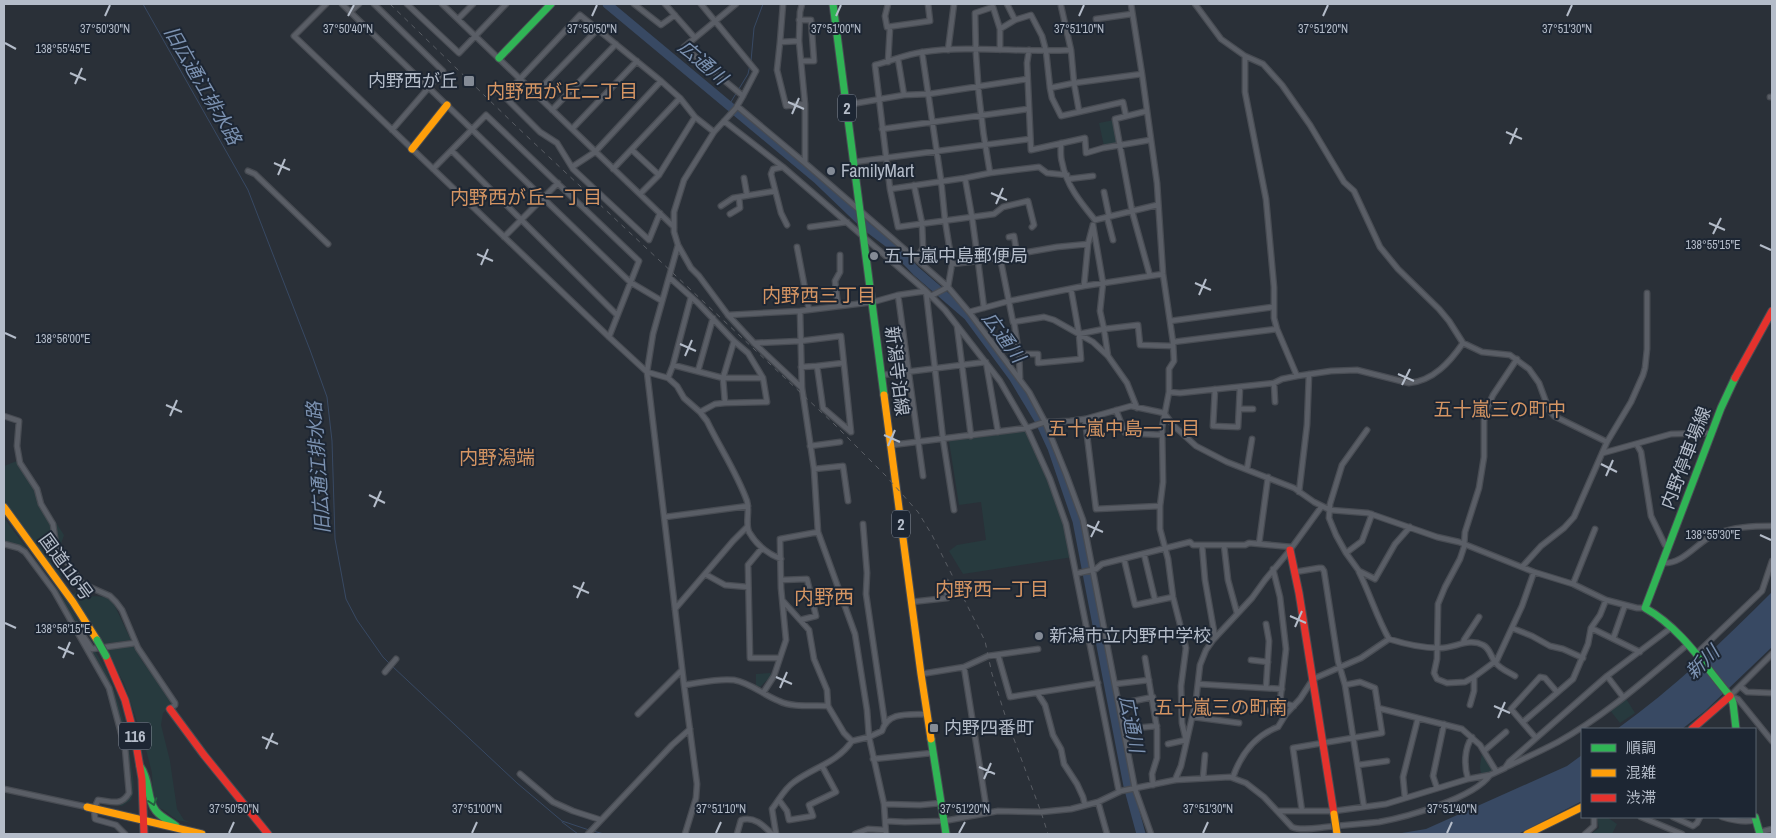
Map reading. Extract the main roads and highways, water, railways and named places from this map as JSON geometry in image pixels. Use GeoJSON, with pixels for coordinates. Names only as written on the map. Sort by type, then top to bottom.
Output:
{"type":"FeatureCollection","features":[{"type":"Feature","properties":{"kind":"main road"},"geometry":{"type":"LineString","coordinates":[[498,58],[551,4]]}},
{"type":"Feature","properties":{"kind":"main road","name":"新潟寺泊線"},"geometry":{"type":"LineString","coordinates":[[833,4],[911,602],[932,753],[946,832]]}},
{"type":"Feature","properties":{"kind":"main road"},"geometry":{"type":"LineString","coordinates":[[412,149],[447,105]]}},
{"type":"Feature","properties":{"kind":"main road","name":"内野停車場線"},"geometry":{"type":"LineString","coordinates":[[1728,694],[1672,627],[1655,612],[1645,608],[1710,433],[1737,374],[1772,312]]}},
{"type":"Feature","properties":{"kind":"main road","name":"国道116号"},"geometry":{"type":"LineString","coordinates":[[4,507],[73,602],[106,656],[125,700],[136,738],[142,779],[142,820]]}},
{"type":"Feature","properties":{"kind":"main road"},"geometry":{"type":"LineString","coordinates":[[1291,549],[1324,743],[1337,834]]}},
{"type":"Feature","properties":{"kind":"main road"},"geometry":{"type":"LineString","coordinates":[[1693,728],[1728,694],[1733,703],[1736,728]]}},
{"type":"Feature","properties":{"kind":"main road"},"geometry":{"type":"LineString","coordinates":[[170,709],[204,755],[268,834]]}},
{"type":"Feature","properties":{"kind":"main road"},"geometry":{"type":"LineString","coordinates":[[140,765],[149,780],[150,796],[154,808],[161,816],[180,829]]}},
{"type":"Feature","properties":{"kind":"main road"},"geometry":{"type":"LineString","coordinates":[[1527,834],[1581,807]]}},
{"type":"Feature","properties":{"kind":"main road"},"geometry":{"type":"LineString","coordinates":[[91,808],[202,834]]}},
{"type":"Feature","properties":{"kind":"main road"},"geometry":{"type":"LineString","coordinates":[[1755,818],[1760,833]]}},
{"type":"Feature","properties":{"kind":"main road","name":"116"},"geometry":{"type":"LineString","coordinates":[[139,834],[142,820]]}},
{"type":"Feature","properties":{"kind":"main road","name":"116"},"geometry":{"type":"LineString","coordinates":[[142,820],[144,834]]}},
{"type":"Feature","properties":{"kind":"water","name":"新川"},"geometry":{"type":"Polygon","coordinates":[[[1772,592],[1772,647],[1705,711],[1683,728],[1618,728],[1698,664],[1772,592]]]}},
{"type":"Feature","properties":{"kind":"water"},"geometry":{"type":"Polygon","coordinates":[[[1581,756],[1581,802],[1518,834],[1396,834],[1426,829],[1567,766],[1581,756]]]}},
{"type":"Feature","properties":{"kind":"waterway","name":"旧広通江排水路"},"geometry":{"type":"LineString","coordinates":[[143,4],[248,190],[310,350],[327,397],[332,441],[335,539],[346,599],[357,620],[389,663]]}},
{"type":"Feature","properties":{"kind":"waterway","name":"広通川"},"geometry":{"type":"LineString","coordinates":[[607,4],[817,179],[867,227],[891,245],[916,271],[968,316],[1013,377],[1040,422],[1052,448],[1077,521],[1128,786],[1141,834]]}},
{"type":"Feature","properties":{"kind":"waterway"},"geometry":{"type":"LineString","coordinates":[[751,61],[754,28],[763,4]]}},
{"type":"Feature","properties":{"kind":"waterway"},"geometry":{"type":"LineString","coordinates":[[729,105],[748,74],[750,65]]}},
{"type":"Feature","properties":{"kind":"waterway","name":"旧広通江排水路"},"geometry":{"type":"LineString","coordinates":[[392,666],[517,783],[562,821],[589,830]]}},
{"type":"Feature","properties":{"kind":"waterway","name":"旧広通江排水路"},"geometry":{"type":"LineString","coordinates":[[562,822],[578,834]]}},
{"type":"Feature","properties":{"kind":"waterway","name":"旧広通江排水路"},"geometry":{"type":"LineString","coordinates":[[593,831],[604,834]]}},
{"type":"Feature","properties":{"kind":"railway"},"geometry":{"type":"LineString","coordinates":[[390,4],[516,126],[834,424],[886,476],[918,512],[932,535],[985,641],[992,674],[1005,715],[1048,834]]}},
{"type":"Feature","properties":{"kind":"place","name":"内野西が丘"},"geometry":{"type":"Point","coordinates":[469,81]}},
{"type":"Feature","properties":{"kind":"place","name":"FamilyMart"},"geometry":{"type":"Point","coordinates":[831,171]}},
{"type":"Feature","properties":{"kind":"place","name":"五十嵐中島郵便局"},"geometry":{"type":"Point","coordinates":[874,256]}},
{"type":"Feature","properties":{"kind":"place","name":"新潟市立内野中学校"},"geometry":{"type":"Point","coordinates":[1039,636]}},
{"type":"Feature","properties":{"kind":"place","name":"内野四番町"},"geometry":{"type":"Point","coordinates":[934,728]}},
{"type":"Feature","properties":{"kind":"district","name":"内野西が丘二丁目"},"geometry":{"type":"Point","coordinates":[562,91]}},
{"type":"Feature","properties":{"kind":"district","name":"内野西が丘一丁目"},"geometry":{"type":"Point","coordinates":[526,197]}},
{"type":"Feature","properties":{"kind":"district","name":"内野西三丁目"},"geometry":{"type":"Point","coordinates":[819,295]}},
{"type":"Feature","properties":{"kind":"district","name":"五十嵐三の町中"},"geometry":{"type":"Point","coordinates":[1500,409]}},
{"type":"Feature","properties":{"kind":"district","name":"五十嵐中島一丁目"},"geometry":{"type":"Point","coordinates":[1124,428]}},
{"type":"Feature","properties":{"kind":"district","name":"内野潟端"},"geometry":{"type":"Point","coordinates":[497,457]}},
{"type":"Feature","properties":{"kind":"district","name":"内野西一丁目"},"geometry":{"type":"Point","coordinates":[992,589]}},
{"type":"Feature","properties":{"kind":"district","name":"内野西"},"geometry":{"type":"Point","coordinates":[824,597]}},
{"type":"Feature","properties":{"kind":"district","name":"五十嵐三の町南"},"geometry":{"type":"Point","coordinates":[1221,707]}}]}
